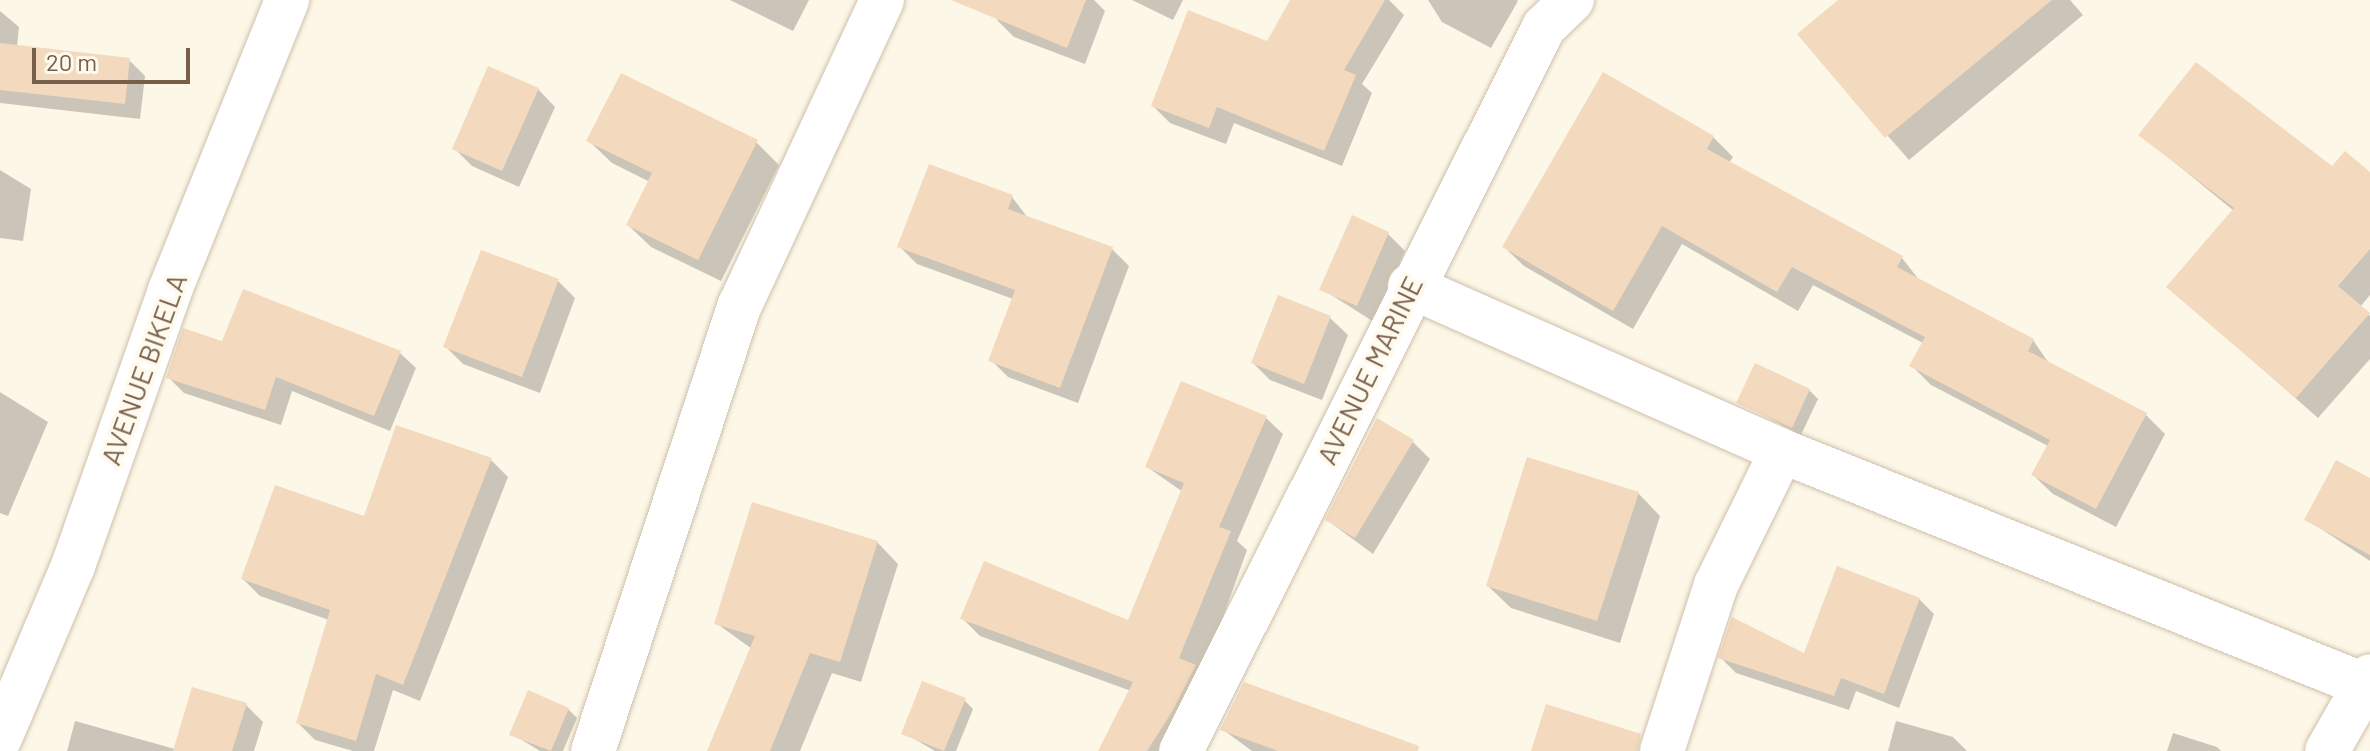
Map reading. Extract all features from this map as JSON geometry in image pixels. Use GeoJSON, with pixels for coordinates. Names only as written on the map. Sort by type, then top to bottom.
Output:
{"type":"FeatureCollection","features":[{"type":"Feature","properties":{"kind":"street","name":"AVENUE BIKELA"},"geometry":{"type":"LineString","coordinates":[[0,738],[73,566],[170,290],[287,0]]}},
{"type":"Feature","properties":{"kind":"street"},"geometry":{"type":"LineString","coordinates":[[593,751],[740,305],[882,0]]}},
{"type":"Feature","properties":{"kind":"street","name":"AVENUE MARINE"},"geometry":{"type":"LineString","coordinates":[[1181,751],[1410,286],[1544,27],[1572,0]]}},
{"type":"Feature","properties":{"kind":"street"},"geometry":{"type":"LineString","coordinates":[[1410,286],[1782,451],[2367,680],[2327,751]]}},
{"type":"Feature","properties":{"kind":"street"},"geometry":{"type":"LineString","coordinates":[[1662,751],[1716,585],[1782,451]]}},
{"type":"Feature","properties":{"kind":"building"},"geometry":{"type":"Polygon","coordinates":[[[951,0],[1086,0],[1067,48],[951,0]]]}},
{"type":"Feature","properties":{"kind":"building"},"geometry":{"type":"Polygon","coordinates":[[[1290,0],[1385,0],[1344,70],[1356,75],[1324,151],[1217,107],[1209,128],[1151,106],[1188,10],[1267,41],[1290,0]]]}},
{"type":"Feature","properties":{"kind":"building"},"geometry":{"type":"Polygon","coordinates":[[[1838,0],[2052,0],[1885,138],[1797,34],[1838,0]]]}},
{"type":"Feature","properties":{"kind":"building"},"geometry":{"type":"Polygon","coordinates":[[[0,43],[130,58],[125,104],[0,90],[0,43]]]}},
{"type":"Feature","properties":{"kind":"building"},"geometry":{"type":"Polygon","coordinates":[[[2196,62],[2332,166],[2345,151],[2370,172],[2370,249],[2338,286],[2370,313],[2296,398],[2166,287],[2234,208],[2138,135],[2196,62]]]}},
{"type":"Feature","properties":{"kind":"building"},"geometry":{"type":"Polygon","coordinates":[[[488,66],[539,88],[502,171],[452,149],[488,66]]]}},
{"type":"Feature","properties":{"kind":"building"},"geometry":{"type":"Polygon","coordinates":[[[1603,72],[1714,136],[1707,149],[1903,256],[1897,267],[2034,339],[2028,351],[2147,413],[2096,509],[2031,475],[2050,440],[1909,366],[1925,337],[1792,267],[1777,292],[1662,226],[1613,311],[1502,247],[1603,72]]]}},
{"type":"Feature","properties":{"kind":"building"},"geometry":{"type":"Polygon","coordinates":[[[621,73],[758,140],[698,260],[626,225],[652,173],[586,141],[621,73]]]}},
{"type":"Feature","properties":{"kind":"building"},"geometry":{"type":"Polygon","coordinates":[[[929,164],[1013,195],[1008,209],[1113,247],[1060,388],[988,361],[1015,290],[897,247],[929,164]]]}},
{"type":"Feature","properties":{"kind":"building"},"geometry":{"type":"Polygon","coordinates":[[[1352,215],[1389,232],[1357,306],[1319,290],[1352,215]]]}},
{"type":"Feature","properties":{"kind":"building"},"geometry":{"type":"Polygon","coordinates":[[[481,250],[559,279],[522,377],[443,347],[481,250]]]}},
{"type":"Feature","properties":{"kind":"building"},"geometry":{"type":"Polygon","coordinates":[[[243,289],[401,351],[374,416],[276,377],[265,410],[166,378],[183,328],[222,341],[243,289]]]}},
{"type":"Feature","properties":{"kind":"building"},"geometry":{"type":"Polygon","coordinates":[[[1278,295],[1331,316],[1304,384],[1251,363],[1278,295]]]}},
{"type":"Feature","properties":{"kind":"building"},"geometry":{"type":"Polygon","coordinates":[[[1755,363],[1810,389],[1792,428],[1736,403],[1755,363]]]}},
{"type":"Feature","properties":{"kind":"building"},"geometry":{"type":"Polygon","coordinates":[[[1181,381],[1267,416],[1219,527],[1231,531],[1179,658],[1196,665],[1172,712],[1147,751],[1098,751],[1133,682],[960,619],[984,561],[1128,620],[1184,483],[1145,467],[1181,381]]]}},
{"type":"Feature","properties":{"kind":"building"},"geometry":{"type":"Polygon","coordinates":[[[1377,418],[1414,440],[1355,538],[1325,520],[1377,418]]]}},
{"type":"Feature","properties":{"kind":"building"},"geometry":{"type":"Polygon","coordinates":[[[396,425],[492,458],[403,685],[376,674],[356,741],[296,723],[330,610],[241,579],[275,485],[364,516],[396,425]]]}},
{"type":"Feature","properties":{"kind":"building"},"geometry":{"type":"Polygon","coordinates":[[[1527,457],[1639,492],[1597,621],[1486,586],[1527,457]]]}},
{"type":"Feature","properties":{"kind":"building"},"geometry":{"type":"Polygon","coordinates":[[[2336,460],[2370,478],[2370,555],[2304,520],[2336,460]]]}},
{"type":"Feature","properties":{"kind":"building"},"geometry":{"type":"Polygon","coordinates":[[[752,502],[878,541],[840,662],[810,653],[770,751],[707,751],[755,636],[714,624],[752,502]]]}},
{"type":"Feature","properties":{"kind":"building"},"geometry":{"type":"Polygon","coordinates":[[[1837,566],[1920,598],[1884,694],[1841,678],[1834,696],[1718,658],[1732,617],[1804,653],[1837,566]]]}},
{"type":"Feature","properties":{"kind":"building"},"geometry":{"type":"Polygon","coordinates":[[[922,681],[966,698],[944,751],[901,734],[922,681]]]}},
{"type":"Feature","properties":{"kind":"building"},"geometry":{"type":"Polygon","coordinates":[[[1244,682],[1419,746],[1418,751],[1278,751],[1220,730],[1244,682]]]}},
{"type":"Feature","properties":{"kind":"building"},"geometry":{"type":"Polygon","coordinates":[[[192,687],[247,703],[232,751],[173,751],[192,687]]]}},
{"type":"Feature","properties":{"kind":"building"},"geometry":{"type":"Polygon","coordinates":[[[528,690],[569,708],[551,751],[509,735],[528,690]]]}},
{"type":"Feature","properties":{"kind":"building"},"geometry":{"type":"Polygon","coordinates":[[[1546,704],[1641,734],[1638,751],[1531,751],[1546,704]]]}}]}
